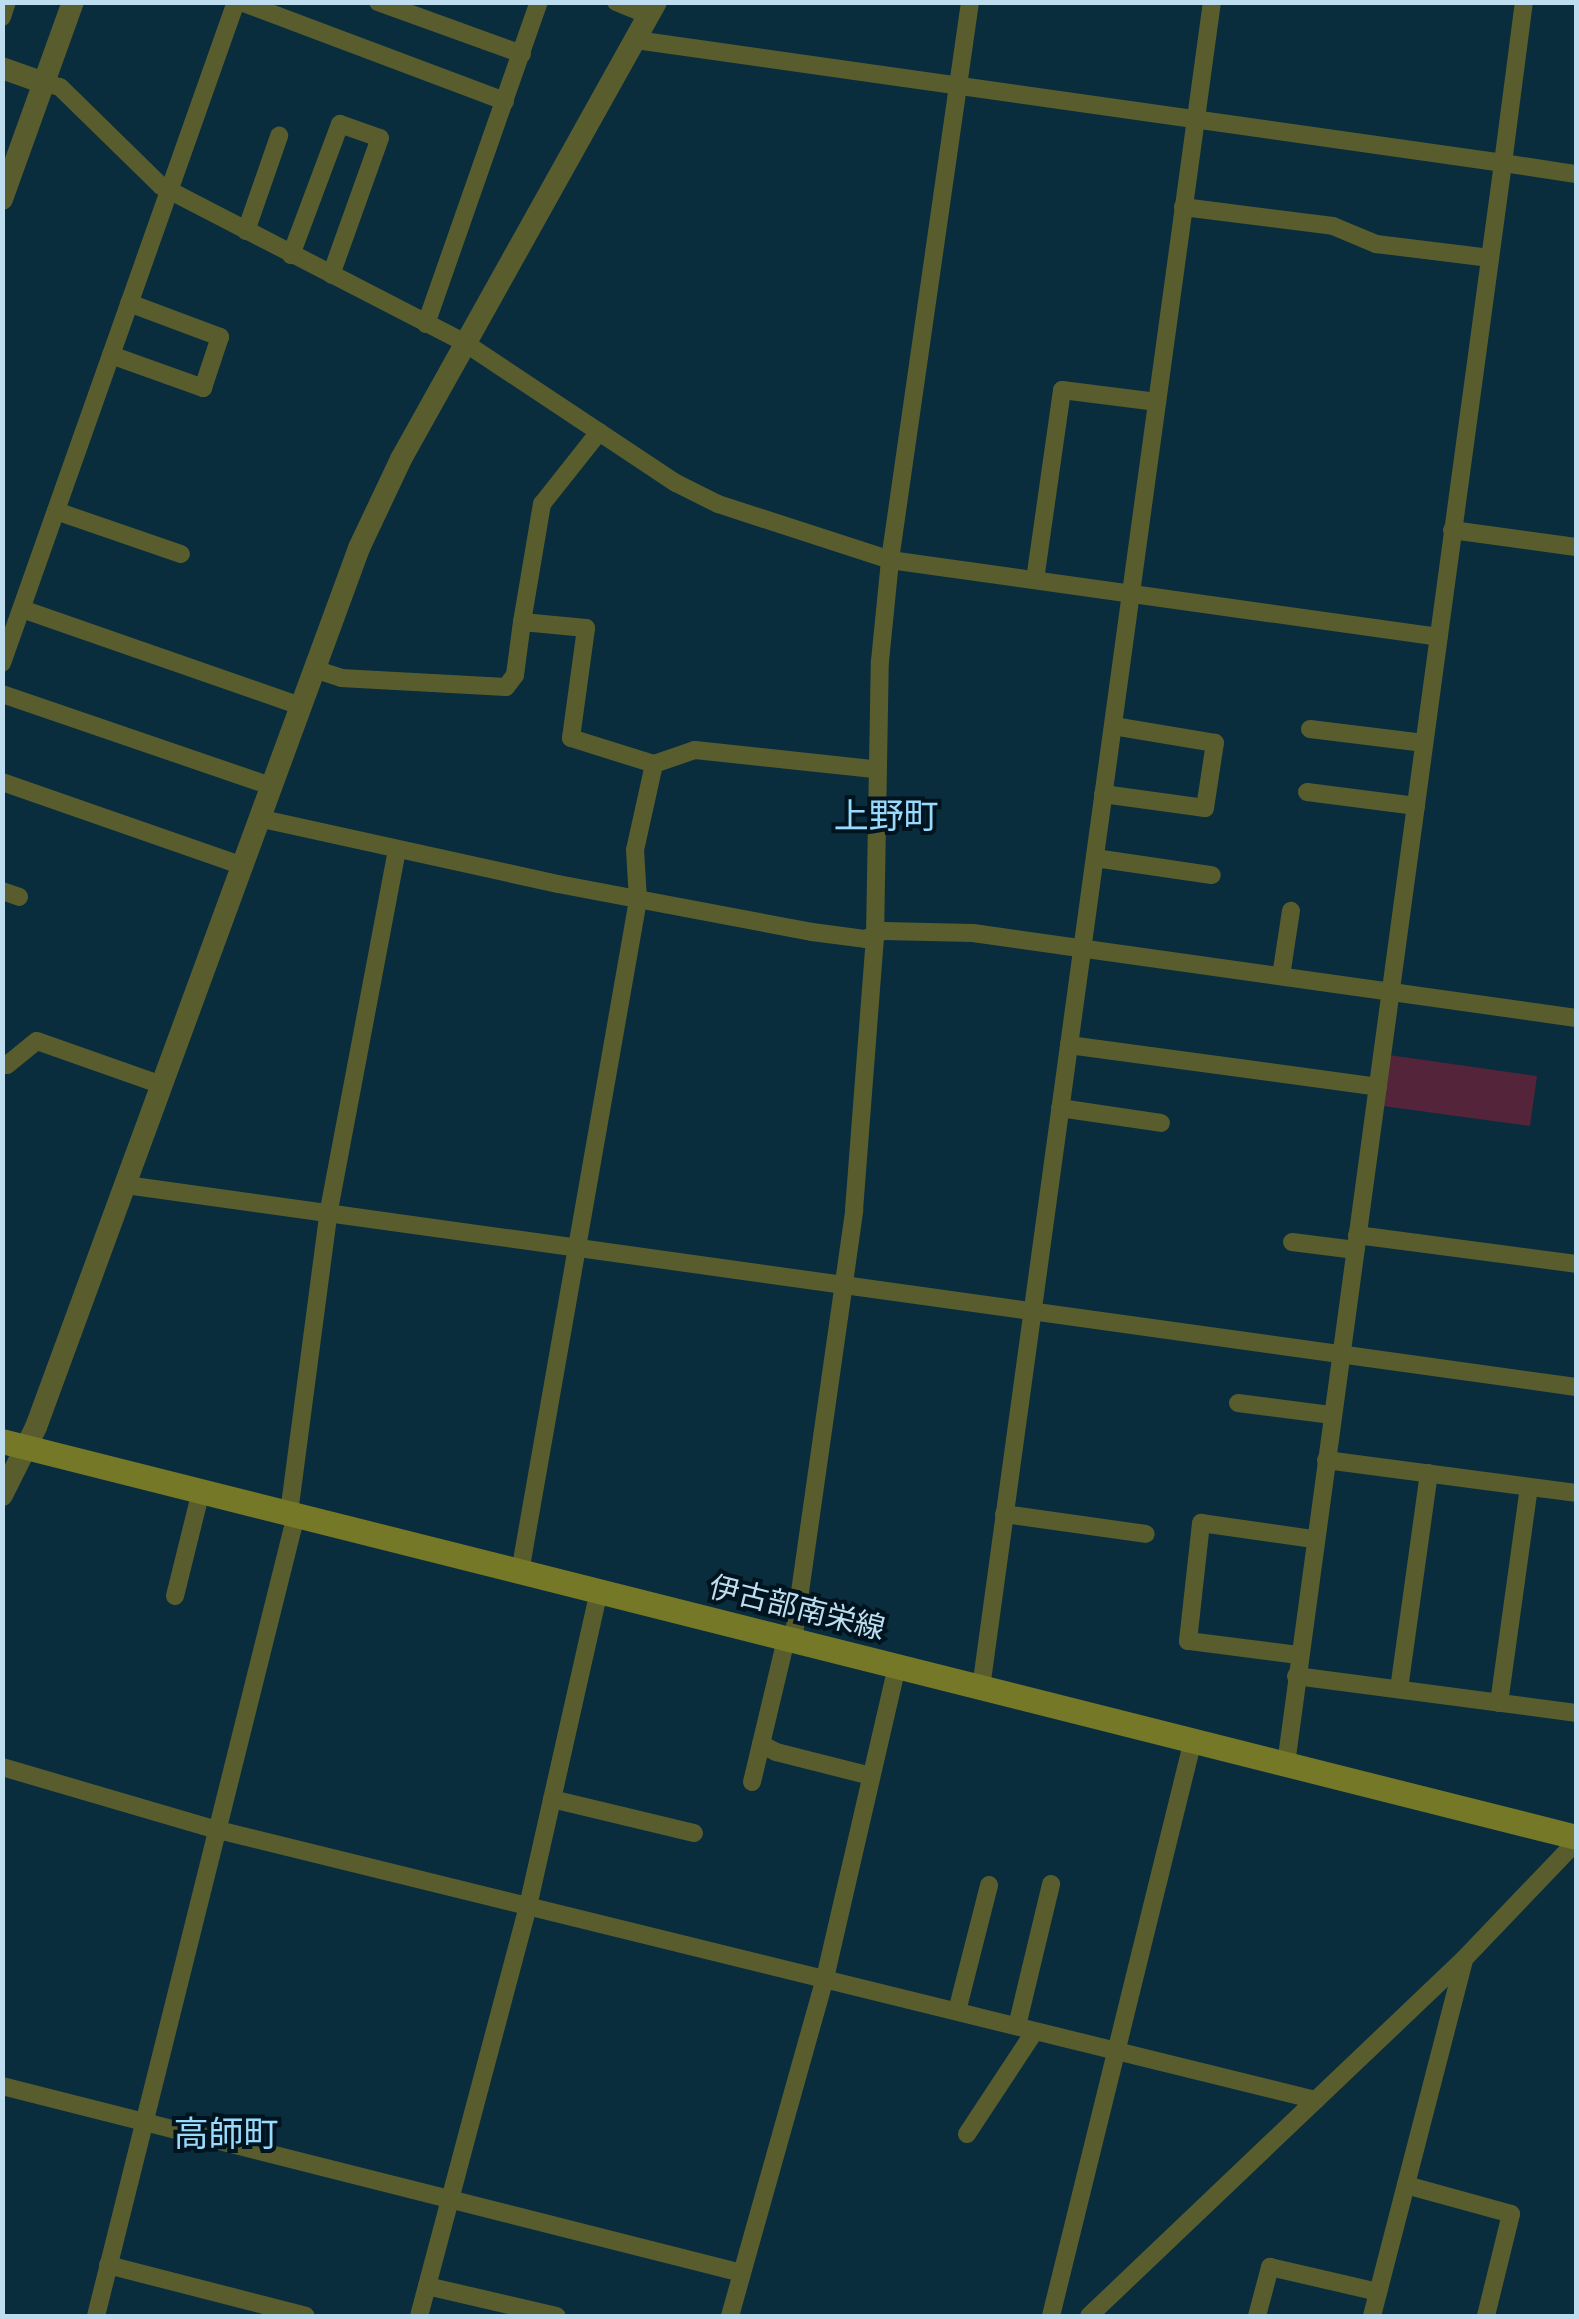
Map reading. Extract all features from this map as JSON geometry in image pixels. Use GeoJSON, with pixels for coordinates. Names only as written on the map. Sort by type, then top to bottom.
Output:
{"type":"FeatureCollection","features":[{"type":"Feature","properties":{"kind":"main road","name":"伊古部南栄線"},"geometry":{"type":"LineString","coordinates":[[15,1444],[1576,1840]]}},
{"type":"Feature","properties":{"kind":"street"},"geometry":{"type":"LineString","coordinates":[[2,199],[73,2]]}},
{"type":"Feature","properties":{"kind":"street"},"geometry":{"type":"LineString","coordinates":[[2,663],[238,2],[505,100]]}},
{"type":"Feature","properties":{"kind":"street"},"geometry":{"type":"LineString","coordinates":[[378,2],[522,54]]}},
{"type":"Feature","properties":{"kind":"street"},"geometry":{"type":"LineString","coordinates":[[426,324],[539,2]]}},
{"type":"Feature","properties":{"kind":"street"},"geometry":{"type":"LineString","coordinates":[[2,1495],[15,1444],[126,1185],[359,548],[400,459],[653,9],[616,2]]}},
{"type":"Feature","properties":{"kind":"street"},"geometry":{"type":"LineString","coordinates":[[752,1782],[790,1640],[844,1286],[874,937],[874,769],[890,560],[970,2]]}},
{"type":"Feature","properties":{"kind":"street"},"geometry":{"type":"LineString","coordinates":[[981,1688],[1212,2]]}},
{"type":"Feature","properties":{"kind":"street"},"geometry":{"type":"LineString","coordinates":[[1286,1764],[1524,2]]}},
{"type":"Feature","properties":{"kind":"street"},"geometry":{"type":"LineString","coordinates":[[636,40],[1576,174]]}},
{"type":"Feature","properties":{"kind":"street"},"geometry":{"type":"LineString","coordinates":[[2,68],[60,88],[168,191],[465,343],[676,484],[718,504],[890,560],[1439,637]]}},
{"type":"Feature","properties":{"kind":"street"},"geometry":{"type":"LineString","coordinates":[[291,254],[340,124],[380,138],[330,275]]}},
{"type":"Feature","properties":{"kind":"street"},"geometry":{"type":"LineString","coordinates":[[246,231],[279,136]]}},
{"type":"Feature","properties":{"kind":"street"},"geometry":{"type":"LineString","coordinates":[[1184,207],[1332,226],[1376,244],[1490,258]]}},
{"type":"Feature","properties":{"kind":"street"},"geometry":{"type":"LineString","coordinates":[[111,355],[203,388],[220,337],[129,303]]}},
{"type":"Feature","properties":{"kind":"street"},"geometry":{"type":"LineString","coordinates":[[1035,580],[1062,390],[1157,402]]}},
{"type":"Feature","properties":{"kind":"street"},"geometry":{"type":"LineString","coordinates":[[314,669],[341,678],[506,687],[516,675],[542,504],[599,432]]}},
{"type":"Feature","properties":{"kind":"street"},"geometry":{"type":"LineString","coordinates":[[56,511],[181,554]]}},
{"type":"Feature","properties":{"kind":"street"},"geometry":{"type":"LineString","coordinates":[[1452,530],[1576,547]]}},
{"type":"Feature","properties":{"kind":"street"},"geometry":{"type":"LineString","coordinates":[[22,609],[300,706]]}},
{"type":"Feature","properties":{"kind":"street"},"geometry":{"type":"LineString","coordinates":[[522,622],[586,628],[571,738],[654,764],[695,750],[874,769]]}},
{"type":"Feature","properties":{"kind":"street"},"geometry":{"type":"LineString","coordinates":[[2,694],[270,786]]}},
{"type":"Feature","properties":{"kind":"street"},"geometry":{"type":"LineString","coordinates":[[1104,794],[1205,808],[1216,743],[1113,726]]}},
{"type":"Feature","properties":{"kind":"street"},"geometry":{"type":"LineString","coordinates":[[1310,728],[1424,743]]}},
{"type":"Feature","properties":{"kind":"street"},"geometry":{"type":"LineString","coordinates":[[520,1572],[638,900],[635,850],[654,764]]}},
{"type":"Feature","properties":{"kind":"street"},"geometry":{"type":"LineString","coordinates":[[2,782],[241,865]]}},
{"type":"Feature","properties":{"kind":"street"},"geometry":{"type":"LineString","coordinates":[[1307,792],[1416,806]]}},
{"type":"Feature","properties":{"kind":"street"},"geometry":{"type":"LineString","coordinates":[[258,818],[638,900],[812,932],[874,937],[884,931],[973,933],[1576,1018]]}},
{"type":"Feature","properties":{"kind":"street"},"geometry":{"type":"LineString","coordinates":[[96,2316],[293,1514],[328,1215],[398,849]]}},
{"type":"Feature","properties":{"kind":"street"},"geometry":{"type":"LineString","coordinates":[[1094,858],[1212,876]]}},
{"type":"Feature","properties":{"kind":"street"},"geometry":{"type":"LineString","coordinates":[[1282,976],[1292,911]]}},
{"type":"Feature","properties":{"kind":"street"},"geometry":{"type":"LineString","coordinates":[[2,1063],[7,1065],[37,1040],[162,1084]]}},
{"type":"Feature","properties":{"kind":"street"},"geometry":{"type":"LineString","coordinates":[[1070,1045],[1378,1087]]}},
{"type":"Feature","properties":{"kind":"street"},"geometry":{"type":"LineString","coordinates":[[1060,1108],[1162,1123]]}},
{"type":"Feature","properties":{"kind":"street"},"geometry":{"type":"LineString","coordinates":[[126,1185],[1576,1387]]}},
{"type":"Feature","properties":{"kind":"street"},"geometry":{"type":"LineString","coordinates":[[1292,1242],[1356,1242],[1576,1264]]}},
{"type":"Feature","properties":{"kind":"street"},"geometry":{"type":"LineString","coordinates":[[1238,1403],[1332,1415]]}},
{"type":"Feature","properties":{"kind":"street"},"geometry":{"type":"LineString","coordinates":[[1326,1460],[1576,1493]]}},
{"type":"Feature","properties":{"kind":"street"},"geometry":{"type":"LineString","coordinates":[[1399,1690],[1429,1474]]}},
{"type":"Feature","properties":{"kind":"street"},"geometry":{"type":"LineString","coordinates":[[1499,1703],[1528,1487]]}},
{"type":"Feature","properties":{"kind":"street"},"geometry":{"type":"LineString","coordinates":[[175,1596],[201,1491]]}},
{"type":"Feature","properties":{"kind":"street"},"geometry":{"type":"LineString","coordinates":[[1004,1514],[1146,1534]]}},
{"type":"Feature","properties":{"kind":"street"},"geometry":{"type":"LineString","coordinates":[[1298,1655],[1188,1641],[1201,1523],[1314,1539]]}},
{"type":"Feature","properties":{"kind":"street"},"geometry":{"type":"LineString","coordinates":[[420,2316],[528,1906],[599,1592]]}},
{"type":"Feature","properties":{"kind":"street"},"geometry":{"type":"LineString","coordinates":[[730,2316],[825,1978],[897,1666]]}},
{"type":"Feature","properties":{"kind":"street"},"geometry":{"type":"LineString","coordinates":[[1296,1676],[1576,1713]]}},
{"type":"Feature","properties":{"kind":"street"},"geometry":{"type":"LineString","coordinates":[[1052,2316],[1120,2052],[1193,1740]]}},
{"type":"Feature","properties":{"kind":"street"},"geometry":{"type":"LineString","coordinates":[[761,1744],[776,1752],[872,1776]]}},
{"type":"Feature","properties":{"kind":"street"},"geometry":{"type":"LineString","coordinates":[[2,1767],[214,1828],[1316,2100]]}},
{"type":"Feature","properties":{"kind":"street"},"geometry":{"type":"LineString","coordinates":[[552,1798],[694,1833]]}},
{"type":"Feature","properties":{"kind":"street"},"geometry":{"type":"LineString","coordinates":[[1089,2316],[1464,1959],[1576,1840]]}},
{"type":"Feature","properties":{"kind":"street"},"geometry":{"type":"LineString","coordinates":[[957,2011],[989,1884]]}},
{"type":"Feature","properties":{"kind":"street"},"geometry":{"type":"LineString","coordinates":[[967,2134],[1026,2029],[1051,1884]]}},
{"type":"Feature","properties":{"kind":"street"},"geometry":{"type":"LineString","coordinates":[[1372,2316],[1464,1959]]}},
{"type":"Feature","properties":{"kind":"street"},"geometry":{"type":"LineString","coordinates":[[2,2086],[742,2273]]}},
{"type":"Feature","properties":{"kind":"street"},"geometry":{"type":"LineString","coordinates":[[1406,2185],[1511,2214],[1486,2316]]}},
{"type":"Feature","properties":{"kind":"street"},"geometry":{"type":"LineString","coordinates":[[108,2265],[306,2316]]}},
{"type":"Feature","properties":{"kind":"street"},"geometry":{"type":"LineString","coordinates":[[1257,2316],[1270,2267],[1378,2292]]}},
{"type":"Feature","properties":{"kind":"street"},"geometry":{"type":"LineString","coordinates":[[427,2286],[556,2316]]}},
{"type":"Feature","properties":{"kind":"shaded area"},"geometry":{"type":"Polygon","coordinates":[[[1389,1055],[1537,1076],[1530,1126],[1383,1106],[1389,1055]]]}},
{"type":"Feature","properties":{"kind":"district","name":"上野町"},"geometry":{"type":"Point","coordinates":[886,816]}},
{"type":"Feature","properties":{"kind":"district","name":"高師町"},"geometry":{"type":"Point","coordinates":[226,2134]}}]}
